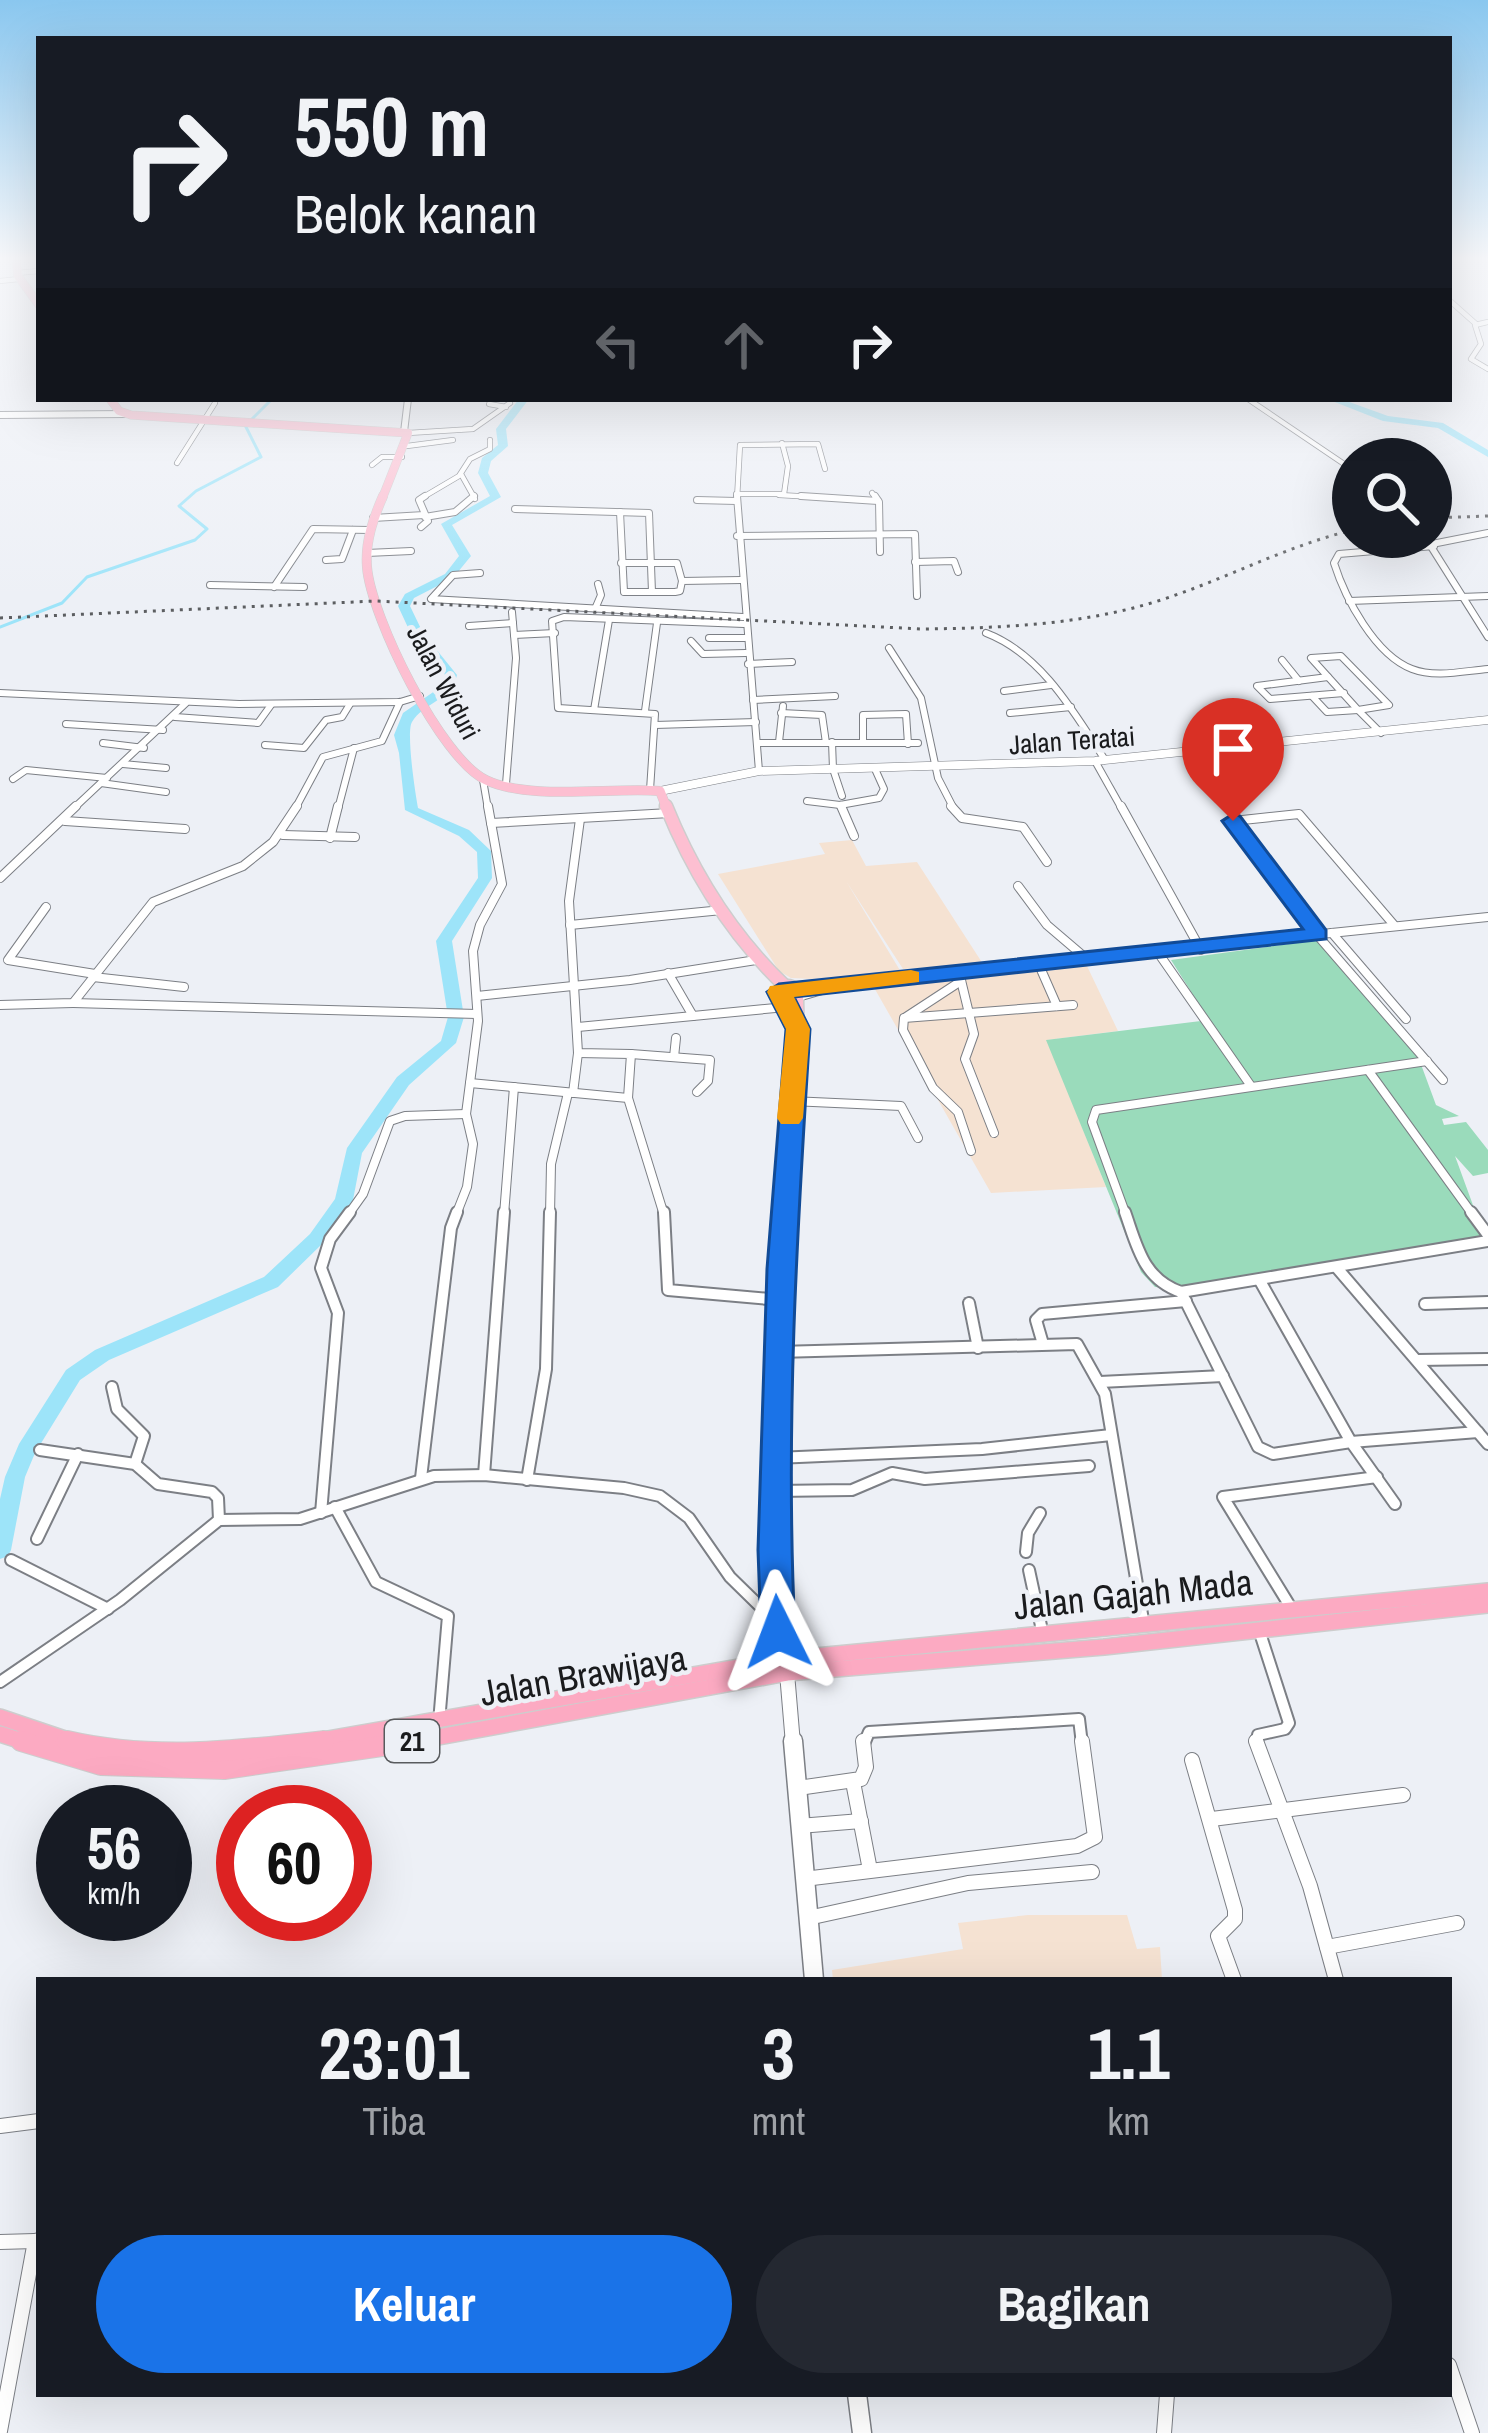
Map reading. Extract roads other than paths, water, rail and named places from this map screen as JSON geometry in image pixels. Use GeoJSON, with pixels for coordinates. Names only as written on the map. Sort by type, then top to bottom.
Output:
{"type":"FeatureCollection","features":[{"type":"Feature","properties":{"kind":"highway","name":"Jalan Gajah Mada"},"geometry":{"type":"LineString","coordinates":[[786,1666],[1045,1643],[1144,1626],[1190,1629],[1293,1611],[1488,1591]]}},
{"type":"Feature","properties":{"kind":"highway","name":"21"},"geometry":{"type":"LineString","coordinates":[[1045,1643],[1190,1629],[1259,1630],[1488,1605]]}},
{"type":"Feature","properties":{"kind":"highway","name":"Jalan Brawijaya"},"geometry":{"type":"LineString","coordinates":[[0,1734],[101,1765],[208,1770],[321,1757],[540,1709],[786,1666],[825,1670],[1045,1643]]}},
{"type":"Feature","properties":{"kind":"highway","name":"Jalan Brawijaya"},"geometry":{"type":"LineString","coordinates":[[0,1717],[81,1746],[178,1757],[286,1747],[540,1709]]}},
{"type":"Feature","properties":{"kind":"main road"},"geometry":{"type":"LineString","coordinates":[[113,402],[127,414],[259,422],[403,446]]}},
{"type":"Feature","properties":{"kind":"main road","name":"Jalan Widuri"},"geometry":{"type":"LineString","coordinates":[[403,446],[373,518],[361,530],[367,574],[423,701],[461,764],[483,780],[506,784],[655,790]]}},
{"type":"Feature","properties":{"kind":"main road"},"geometry":{"type":"LineString","coordinates":[[655,790],[722,910],[758,963],[788,996],[798,1029],[778,1352],[776,1622],[786,1666],[814,1977]]}},
{"type":"Feature","properties":{"kind":"main road"},"geometry":{"type":"LineString","coordinates":[[857,2397],[862,2433]]}},
{"type":"Feature","properties":{"kind":"street"},"geometry":{"type":"LineString","coordinates":[[403,446],[408,402]]}},
{"type":"Feature","properties":{"kind":"street"},"geometry":{"type":"LineString","coordinates":[[1253,402],[1332,452]]}},
{"type":"Feature","properties":{"kind":"street"},"geometry":{"type":"LineString","coordinates":[[177,463],[215,403]]}},
{"type":"Feature","properties":{"kind":"street"},"geometry":{"type":"LineString","coordinates":[[372,465],[403,446],[473,429],[508,405],[489,404]]}},
{"type":"Feature","properties":{"kind":"street"},"geometry":{"type":"LineString","coordinates":[[0,415],[127,414]]}},
{"type":"Feature","properties":{"kind":"street"},"geometry":{"type":"LineString","coordinates":[[403,446],[453,440]]}},
{"type":"Feature","properties":{"kind":"street"},"geometry":{"type":"LineString","coordinates":[[421,527],[428,523],[419,500],[461,474],[468,462],[490,449],[490,440]]}},
{"type":"Feature","properties":{"kind":"street"},"geometry":{"type":"LineString","coordinates":[[759,771],[736,536],[741,443],[820,445],[825,469]]}},
{"type":"Feature","properties":{"kind":"street"},"geometry":{"type":"LineString","coordinates":[[779,495],[785,493],[788,466],[782,443]]}},
{"type":"Feature","properties":{"kind":"street"},"geometry":{"type":"LineString","coordinates":[[373,518],[455,512],[477,498],[461,474]]}},
{"type":"Feature","properties":{"kind":"street"},"geometry":{"type":"LineString","coordinates":[[440,488],[455,512]]}},
{"type":"Feature","properties":{"kind":"street"},"geometry":{"type":"LineString","coordinates":[[872,493],[878,501],[880,552]]}},
{"type":"Feature","properties":{"kind":"street"},"geometry":{"type":"LineString","coordinates":[[697,500],[779,495],[878,501]]}},
{"type":"Feature","properties":{"kind":"street"},"geometry":{"type":"LineString","coordinates":[[515,509],[649,513],[652,592]]}},
{"type":"Feature","properties":{"kind":"street"},"geometry":{"type":"LineString","coordinates":[[620,512],[621,535],[621,563],[622,591],[678,592],[682,581],[677,563],[621,563]]}},
{"type":"Feature","properties":{"kind":"street"},"geometry":{"type":"LineString","coordinates":[[274,587],[313,530],[361,530]]}},
{"type":"Feature","properties":{"kind":"street"},"geometry":{"type":"LineString","coordinates":[[326,560],[343,559],[361,530]]}},
{"type":"Feature","properties":{"kind":"street"},"geometry":{"type":"LineString","coordinates":[[1452,541],[1488,532]]}},
{"type":"Feature","properties":{"kind":"street"},"geometry":{"type":"LineString","coordinates":[[621,535],[651,536]]}},
{"type":"Feature","properties":{"kind":"street"},"geometry":{"type":"LineString","coordinates":[[736,536],[916,536],[916,596]]}},
{"type":"Feature","properties":{"kind":"street"},"geometry":{"type":"LineString","coordinates":[[367,553],[411,551]]}},
{"type":"Feature","properties":{"kind":"street"},"geometry":{"type":"LineString","coordinates":[[1336,558],[1337,576],[1349,601],[1405,667],[1435,672],[1488,669]]}},
{"type":"Feature","properties":{"kind":"street"},"geometry":{"type":"LineString","coordinates":[[1440,558],[1488,638]]}},
{"type":"Feature","properties":{"kind":"street"},"geometry":{"type":"LineString","coordinates":[[915,562],[954,561],[958,572]]}},
{"type":"Feature","properties":{"kind":"street"},"geometry":{"type":"LineString","coordinates":[[480,573],[453,575],[431,599],[744,620]]}},
{"type":"Feature","properties":{"kind":"street"},"geometry":{"type":"LineString","coordinates":[[682,581],[741,580]]}},
{"type":"Feature","properties":{"kind":"street"},"geometry":{"type":"LineString","coordinates":[[589,619],[601,596],[598,584]]}},
{"type":"Feature","properties":{"kind":"street"},"geometry":{"type":"LineString","coordinates":[[210,585],[304,587]]}},
{"type":"Feature","properties":{"kind":"street"},"geometry":{"type":"LineString","coordinates":[[1349,601],[1488,596]]}},
{"type":"Feature","properties":{"kind":"street"},"geometry":{"type":"LineString","coordinates":[[506,784],[512,612]]}},
{"type":"Feature","properties":{"kind":"street"},"geometry":{"type":"LineString","coordinates":[[655,790],[654,712],[558,708],[554,620],[744,620]]}},
{"type":"Feature","properties":{"kind":"street"},"geometry":{"type":"LineString","coordinates":[[593,710],[609,620]]}},
{"type":"Feature","properties":{"kind":"street"},"geometry":{"type":"LineString","coordinates":[[469,626],[484,621],[513,623]]}},
{"type":"Feature","properties":{"kind":"street"},"geometry":{"type":"LineString","coordinates":[[645,711],[657,623]]}},
{"type":"Feature","properties":{"kind":"street"},"geometry":{"type":"LineString","coordinates":[[514,635],[554,633]]}},
{"type":"Feature","properties":{"kind":"street"},"geometry":{"type":"LineString","coordinates":[[986,633],[1016,644],[1071,707],[1201,950]]}},
{"type":"Feature","properties":{"kind":"street"},"geometry":{"type":"LineString","coordinates":[[709,638],[745,638]]}},
{"type":"Feature","properties":{"kind":"street"},"geometry":{"type":"LineString","coordinates":[[692,640],[703,654],[746,653]]}},
{"type":"Feature","properties":{"kind":"street"},"geometry":{"type":"LineString","coordinates":[[889,648],[922,700],[935,769],[958,816],[1024,827],[1047,862]]}},
{"type":"Feature","properties":{"kind":"street"},"geometry":{"type":"LineString","coordinates":[[1312,696],[1327,712],[1356,710],[1389,705],[1344,658],[1312,657],[1356,710],[1378,733]]}},
{"type":"Feature","properties":{"kind":"street"},"geometry":{"type":"LineString","coordinates":[[1282,660],[1299,681]]}},
{"type":"Feature","properties":{"kind":"street"},"geometry":{"type":"LineString","coordinates":[[748,664],[792,662]]}},
{"type":"Feature","properties":{"kind":"street"},"geometry":{"type":"LineString","coordinates":[[1331,681],[1257,686],[1270,699],[1342,693]]}},
{"type":"Feature","properties":{"kind":"street"},"geometry":{"type":"LineString","coordinates":[[1004,691],[1051,685]]}},
{"type":"Feature","properties":{"kind":"street"},"geometry":{"type":"LineString","coordinates":[[0,693],[271,705],[423,701]]}},
{"type":"Feature","properties":{"kind":"street"},"geometry":{"type":"LineString","coordinates":[[753,700],[835,696]]}},
{"type":"Feature","properties":{"kind":"street"},"geometry":{"type":"LineString","coordinates":[[73,1004],[159,897],[244,866],[283,835],[323,757],[382,740],[400,702]]}},
{"type":"Feature","properties":{"kind":"street"},"geometry":{"type":"LineString","coordinates":[[0,878],[40,848],[186,703]]}},
{"type":"Feature","properties":{"kind":"street"},"geometry":{"type":"LineString","coordinates":[[265,745],[304,748],[327,719],[342,717],[350,704]]}},
{"type":"Feature","properties":{"kind":"street"},"geometry":{"type":"LineString","coordinates":[[175,718],[258,723],[271,705]]}},
{"type":"Feature","properties":{"kind":"street"},"geometry":{"type":"LineString","coordinates":[[1010,713],[1071,707]]}},
{"type":"Feature","properties":{"kind":"street"},"geometry":{"type":"LineString","coordinates":[[779,742],[782,709],[822,715],[833,742],[841,801],[854,836]]}},
{"type":"Feature","properties":{"kind":"street"},"geometry":{"type":"LineString","coordinates":[[757,743],[913,744],[906,714],[863,715],[863,742]]}},
{"type":"Feature","properties":{"kind":"street"},"geometry":{"type":"LineString","coordinates":[[655,725],[755,722]]}},
{"type":"Feature","properties":{"kind":"street","name":"Jalan Teratai"},"geometry":{"type":"LineString","coordinates":[[655,790],[759,771],[1100,761],[1487,722]]}},
{"type":"Feature","properties":{"kind":"street"},"geometry":{"type":"LineString","coordinates":[[66,724],[163,730]]}},
{"type":"Feature","properties":{"kind":"street"},"geometry":{"type":"LineString","coordinates":[[103,743],[144,748]]}},
{"type":"Feature","properties":{"kind":"street"},"geometry":{"type":"LineString","coordinates":[[330,838],[354,748]]}},
{"type":"Feature","properties":{"kind":"street"},"geometry":{"type":"LineString","coordinates":[[123,764],[166,768]]}},
{"type":"Feature","properties":{"kind":"street"},"geometry":{"type":"LineString","coordinates":[[807,801],[876,799],[884,789],[875,769]]}},
{"type":"Feature","properties":{"kind":"street"},"geometry":{"type":"LineString","coordinates":[[13,779],[26,770],[166,792]]}},
{"type":"Feature","properties":{"kind":"street"},"geometry":{"type":"LineString","coordinates":[[421,1478],[451,1228],[467,1187],[473,1144],[466,1114],[477,996],[474,944],[502,884],[483,780]]}},
{"type":"Feature","properties":{"kind":"street"},"geometry":{"type":"LineString","coordinates":[[491,823],[670,813]]}},
{"type":"Feature","properties":{"kind":"street"},"geometry":{"type":"LineString","coordinates":[[1394,925],[1299,814],[1235,819],[1232,824],[1318,934],[1442,1080]]}},
{"type":"Feature","properties":{"kind":"street"},"geometry":{"type":"LineString","coordinates":[[527,1480],[546,1369],[550,1164],[578,1053],[570,888],[580,819]]}},
{"type":"Feature","properties":{"kind":"street"},"geometry":{"type":"LineString","coordinates":[[65,821],[185,829]]}},
{"type":"Feature","properties":{"kind":"street"},"geometry":{"type":"LineString","coordinates":[[283,835],[355,838]]}},
{"type":"Feature","properties":{"kind":"street"},"geometry":{"type":"LineString","coordinates":[[1018,886],[1048,925],[1089,961]]}},
{"type":"Feature","properties":{"kind":"street"},"geometry":{"type":"LineString","coordinates":[[46,908],[9,961],[184,987]]}},
{"type":"Feature","properties":{"kind":"street"},"geometry":{"type":"LineString","coordinates":[[570,925],[722,910]]}},
{"type":"Feature","properties":{"kind":"street"},"geometry":{"type":"LineString","coordinates":[[578,1028],[693,1016],[851,982],[960,977],[1488,917]]}},
{"type":"Feature","properties":{"kind":"street"},"geometry":{"type":"LineString","coordinates":[[1332,933],[1406,1019]]}},
{"type":"Feature","properties":{"kind":"street"},"geometry":{"type":"LineString","coordinates":[[0,950],[13,951]]}},
{"type":"Feature","properties":{"kind":"street"},"geometry":{"type":"LineString","coordinates":[[1159,954],[1250,1086]]}},
{"type":"Feature","properties":{"kind":"street"},"geometry":{"type":"LineString","coordinates":[[477,996],[758,963]]}},
{"type":"Feature","properties":{"kind":"street"},"geometry":{"type":"LineString","coordinates":[[1039,965],[1057,1006]]}},
{"type":"Feature","properties":{"kind":"street"},"geometry":{"type":"LineString","coordinates":[[668,973],[693,1016]]}},
{"type":"Feature","properties":{"kind":"street"},"geometry":{"type":"LineString","coordinates":[[960,977],[974,1034],[964,1059],[994,1133]]}},
{"type":"Feature","properties":{"kind":"street"},"geometry":{"type":"LineString","coordinates":[[960,977],[904,1018],[902,1030],[933,1088],[958,1112],[971,1150]]}},
{"type":"Feature","properties":{"kind":"street"},"geometry":{"type":"LineString","coordinates":[[0,1005],[472,1015]]}},
{"type":"Feature","properties":{"kind":"street"},"geometry":{"type":"LineString","coordinates":[[904,1018],[1073,1005]]}},
{"type":"Feature","properties":{"kind":"street"},"geometry":{"type":"LineString","coordinates":[[674,1057],[676,1038]]}},
{"type":"Feature","properties":{"kind":"street"},"geometry":{"type":"LineString","coordinates":[[578,1053],[710,1060],[708,1081],[698,1092]]}},
{"type":"Feature","properties":{"kind":"street"},"geometry":{"type":"LineString","coordinates":[[631,1054],[628,1098],[640,1148],[664,1208],[668,1290],[780,1300]]}},
{"type":"Feature","properties":{"kind":"street"},"geometry":{"type":"LineString","coordinates":[[1427,1061],[1112,1106],[1093,1115],[1146,1269],[1153,1279],[1183,1296],[1262,1451],[1273,1454],[1351,1442],[1478,1432]]}},
{"type":"Feature","properties":{"kind":"street"},"geometry":{"type":"LineString","coordinates":[[1043,1344],[1036,1320],[1042,1315],[1183,1296],[1488,1238],[1368,1070]]}},
{"type":"Feature","properties":{"kind":"street"},"geometry":{"type":"LineString","coordinates":[[470,1083],[628,1098]]}},
{"type":"Feature","properties":{"kind":"street"},"geometry":{"type":"LineString","coordinates":[[484,1475],[514,1087]]}},
{"type":"Feature","properties":{"kind":"street"},"geometry":{"type":"LineString","coordinates":[[791,1101],[901,1106],[918,1138]]}},
{"type":"Feature","properties":{"kind":"street"},"geometry":{"type":"LineString","coordinates":[[321,1513],[338,1312],[322,1268],[325,1249],[363,1194],[389,1121],[466,1114]]}},
{"type":"Feature","properties":{"kind":"street"},"geometry":{"type":"LineString","coordinates":[[1336,1268],[1488,1444]]}},
{"type":"Feature","properties":{"kind":"street"},"geometry":{"type":"LineString","coordinates":[[1260,1281],[1351,1442],[1395,1504]]}},
{"type":"Feature","properties":{"kind":"street"},"geometry":{"type":"LineString","coordinates":[[1425,1304],[1488,1302]]}},
{"type":"Feature","properties":{"kind":"street"},"geometry":{"type":"LineString","coordinates":[[968,1304],[978,1348]]}},
{"type":"Feature","properties":{"kind":"street"},"geometry":{"type":"LineString","coordinates":[[778,1352],[1077,1344],[1100,1382],[1144,1626]]}},
{"type":"Feature","properties":{"kind":"street"},"geometry":{"type":"LineString","coordinates":[[1418,1360],[1488,1359]]}},
{"type":"Feature","properties":{"kind":"street"},"geometry":{"type":"LineString","coordinates":[[1100,1382],[1223,1376]]}},
{"type":"Feature","properties":{"kind":"street"},"geometry":{"type":"LineString","coordinates":[[112,1387],[117,1409],[145,1439],[135,1464],[142,1478],[155,1485],[212,1492],[218,1498],[219,1520]]}},
{"type":"Feature","properties":{"kind":"street"},"geometry":{"type":"LineString","coordinates":[[776,1458],[1004,1448],[1047,1444],[1069,1434],[1112,1435]]}},
{"type":"Feature","properties":{"kind":"street"},"geometry":{"type":"LineString","coordinates":[[40,1450],[135,1464]]}},
{"type":"Feature","properties":{"kind":"street"},"geometry":{"type":"LineString","coordinates":[[37,1539],[78,1454]]}},
{"type":"Feature","properties":{"kind":"street"},"geometry":{"type":"LineString","coordinates":[[776,1491],[852,1490],[892,1473],[941,1479],[1089,1466]]}},
{"type":"Feature","properties":{"kind":"street"},"geometry":{"type":"LineString","coordinates":[[0,1682],[107,1609],[219,1520],[280,1522],[321,1513],[421,1478],[484,1475],[624,1488],[660,1496],[689,1518],[730,1577],[776,1622]]}},
{"type":"Feature","properties":{"kind":"street"},"geometry":{"type":"LineString","coordinates":[[1293,1611],[1223,1497],[1377,1477]]}},
{"type":"Feature","properties":{"kind":"street"},"geometry":{"type":"LineString","coordinates":[[335,1507],[376,1582],[448,1616],[439,1722]]}},
{"type":"Feature","properties":{"kind":"street"},"geometry":{"type":"LineString","coordinates":[[1026,1552],[1028,1533],[1040,1513]]}},
{"type":"Feature","properties":{"kind":"street"},"geometry":{"type":"LineString","coordinates":[[11,1560],[107,1609]]}},
{"type":"Feature","properties":{"kind":"street"},"geometry":{"type":"LineString","coordinates":[[1029,1570],[1045,1643]]}},
{"type":"Feature","properties":{"kind":"street"},"geometry":{"type":"LineString","coordinates":[[1259,1630],[1288,1723],[1285,1729],[1258,1735],[1256,1741],[1284,1813],[1335,1977]]}},
{"type":"Feature","properties":{"kind":"street"},"geometry":{"type":"LineString","coordinates":[[795,1788],[853,1782],[865,1774],[862,1738],[869,1732],[1083,1723],[1093,1843],[804,1879]]}},
{"type":"Feature","properties":{"kind":"street"},"geometry":{"type":"LineString","coordinates":[[1192,1760],[1236,1915],[1218,1936],[1233,1977]]}},
{"type":"Feature","properties":{"kind":"street"},"geometry":{"type":"LineString","coordinates":[[853,1782],[870,1870]]}},
{"type":"Feature","properties":{"kind":"street"},"geometry":{"type":"LineString","coordinates":[[1212,1819],[1402,1796]]}},
{"type":"Feature","properties":{"kind":"street"},"geometry":{"type":"LineString","coordinates":[[799,1826],[861,1821]]}},
{"type":"Feature","properties":{"kind":"street"},"geometry":{"type":"LineString","coordinates":[[808,1918],[968,1883],[1092,1872]]}},
{"type":"Feature","properties":{"kind":"street"},"geometry":{"type":"LineString","coordinates":[[1328,1947],[1457,1923]]}},
{"type":"Feature","properties":{"kind":"street"},"geometry":{"type":"LineString","coordinates":[[0,2126],[36,2121]]}},
{"type":"Feature","properties":{"kind":"street"},"geometry":{"type":"LineString","coordinates":[[0,2242],[36,2240]]}},
{"type":"Feature","properties":{"kind":"street"},"geometry":{"type":"LineString","coordinates":[[0,2431],[36,2245]]}},
{"type":"Feature","properties":{"kind":"street"},"geometry":{"type":"LineString","coordinates":[[1452,2374],[1472,2433]]}},
{"type":"Feature","properties":{"kind":"street"},"geometry":{"type":"LineString","coordinates":[[1164,2433],[1167,2397]]}},
{"type":"Feature","properties":{"kind":"waterway"},"geometry":{"type":"LineString","coordinates":[[252,419],[269,402]]}},
{"type":"Feature","properties":{"kind":"waterway"},"geometry":{"type":"LineString","coordinates":[[0,1550],[15,1477],[26,1450],[73,1375],[102,1355],[271,1282],[316,1239],[344,1200],[353,1152],[403,1081],[448,1043],[456,1017],[444,941],[485,878],[484,851],[464,833],[412,810],[400,735],[408,716],[448,688],[451,675],[417,634],[404,606],[409,596],[449,576],[465,556],[446,524],[496,497],[483,473],[486,460],[503,446],[501,429],[522,402]]}},
{"type":"Feature","properties":{"kind":"waterway"},"geometry":{"type":"LineString","coordinates":[[1340,402],[1386,419],[1440,425],[1488,454]]}},
{"type":"Feature","properties":{"kind":"waterway"},"geometry":{"type":"LineString","coordinates":[[0,627],[62,603],[87,577],[195,540],[207,529],[179,506],[196,491],[261,457],[245,425]]}},
{"type":"Feature","properties":{"kind":"railway"},"geometry":{"type":"LineString","coordinates":[[1452,517],[1488,516]]}},
{"type":"Feature","properties":{"kind":"railway"},"geometry":{"type":"LineString","coordinates":[[0,618],[376,601],[921,629],[1012,626],[1132,608],[1332,536]]}}]}
